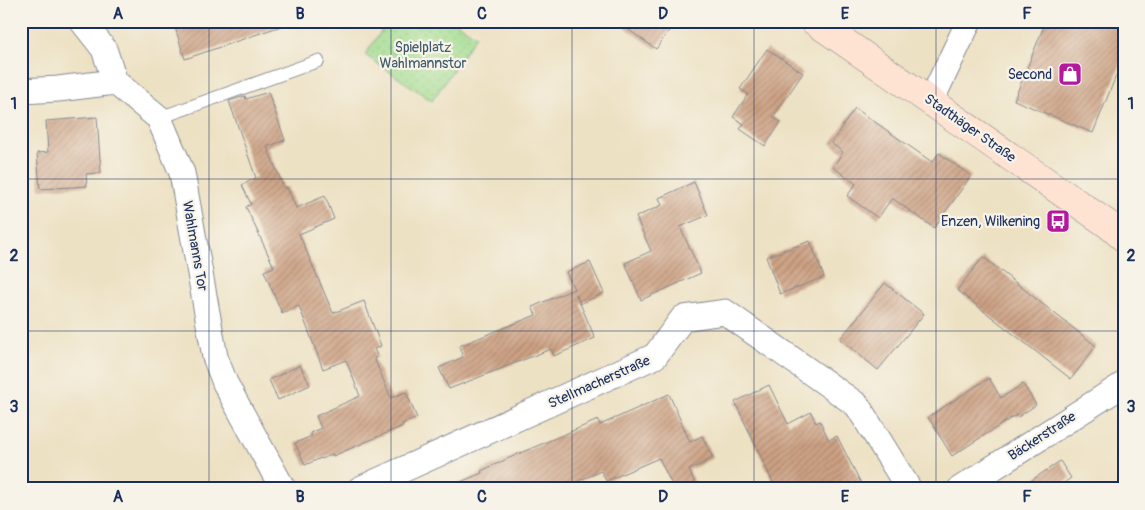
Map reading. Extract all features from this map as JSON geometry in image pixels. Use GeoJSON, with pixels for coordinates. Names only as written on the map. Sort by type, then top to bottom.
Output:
{"type":"FeatureCollection","features":[{"type":"Feature","properties":{"kind":"main road","name":"Stadthäger Straße"},"geometry":{"type":"LineString","coordinates":[[814,21],[1109,225],[1124,238]]}},
{"type":"Feature","properties":{"kind":"street"},"geometry":{"type":"LineString","coordinates":[[21,91],[58,89],[115,82],[104,49],[82,21]]}},
{"type":"Feature","properties":{"kind":"street"},"geometry":{"type":"LineString","coordinates":[[931,101],[969,21]]}},
{"type":"Feature","properties":{"kind":"street","name":"Wahlmanns Tor"},"geometry":{"type":"LineString","coordinates":[[115,82],[159,118],[182,173],[215,357],[225,383],[284,489]]}},
{"type":"Feature","properties":{"kind":"street","name":"Stellmacherstraße"},"geometry":{"type":"LineString","coordinates":[[360,489],[655,356],[682,318],[725,312],[857,404],[909,489]]}},
{"type":"Feature","properties":{"kind":"street","name":"Bäckerstraße"},"geometry":{"type":"LineString","coordinates":[[960,489],[1124,384]]}},
{"type":"Feature","properties":{"kind":"lane"},"geometry":{"type":"LineString","coordinates":[[159,118],[318,61]]}},
{"type":"Feature","properties":{"kind":"green space","name":"Spielplatz Wahlmannstor"},"geometry":{"type":"Polygon","coordinates":[[[388,21],[454,21],[476,36],[432,101],[365,55],[388,21]]]}},
{"type":"Feature","properties":{"kind":"building"},"geometry":{"type":"Polygon","coordinates":[[[173,21],[284,21],[284,25],[185,59],[173,21]]]}},
{"type":"Feature","properties":{"kind":"building"},"geometry":{"type":"Polygon","coordinates":[[[616,21],[676,21],[656,49],[616,21]]]}},
{"type":"Feature","properties":{"kind":"building","name":"Second"},"geometry":{"type":"Polygon","coordinates":[[[1046,21],[1124,21],[1124,56],[1093,133],[1014,100],[1046,21]]]}},
{"type":"Feature","properties":{"kind":"building"},"geometry":{"type":"Polygon","coordinates":[[[767,49],[803,73],[773,117],[781,122],[765,146],[740,129],[744,124],[733,117],[748,94],[740,89],[767,49]]]}},
{"type":"Feature","properties":{"kind":"building"},"geometry":{"type":"Polygon","coordinates":[[[268,92],[285,140],[267,147],[284,188],[287,187],[296,208],[325,196],[334,219],[299,234],[333,313],[364,301],[381,346],[374,349],[378,357],[374,358],[391,398],[406,392],[417,418],[402,424],[403,426],[333,456],[333,454],[305,465],[295,443],[312,436],[310,433],[321,428],[316,416],[360,396],[346,360],[323,369],[299,306],[282,313],[264,271],[274,267],[246,207],[251,204],[242,185],[256,178],[229,101],[245,96],[246,99],[268,92]]]}},
{"type":"Feature","properties":{"kind":"building"},"geometry":{"type":"Polygon","coordinates":[[[855,108],[932,162],[939,153],[971,176],[934,228],[892,198],[878,218],[847,196],[856,184],[833,167],[843,152],[831,143],[855,108]]]}},
{"type":"Feature","properties":{"kind":"building"},"geometry":{"type":"Polygon","coordinates":[[[97,117],[101,173],[86,174],[87,186],[40,189],[37,153],[48,152],[46,121],[97,117]]]}},
{"type":"Feature","properties":{"kind":"building"},"geometry":{"type":"Polygon","coordinates":[[[694,182],[708,215],[680,227],[701,273],[641,300],[625,263],[651,251],[636,217],[662,205],[659,198],[694,182]]]}},
{"type":"Feature","properties":{"kind":"building"},"geometry":{"type":"Polygon","coordinates":[[[810,241],[824,277],[780,294],[766,257],[810,241]]]}},
{"type":"Feature","properties":{"kind":"building"},"geometry":{"type":"Polygon","coordinates":[[[983,257],[1096,346],[1071,379],[957,290],[983,257]]]}},
{"type":"Feature","properties":{"kind":"building"},"geometry":{"type":"Polygon","coordinates":[[[590,262],[604,293],[580,304],[595,338],[554,356],[551,349],[449,389],[439,368],[463,357],[459,346],[536,315],[532,307],[574,289],[566,272],[590,262]]]}},
{"type":"Feature","properties":{"kind":"building"},"geometry":{"type":"Polygon","coordinates":[[[885,283],[924,314],[878,370],[840,339],[885,283]]]}},
{"type":"Feature","properties":{"kind":"building"},"geometry":{"type":"Polygon","coordinates":[[[300,365],[310,385],[278,400],[269,380],[300,365]]]}},
{"type":"Feature","properties":{"kind":"building"},"geometry":{"type":"Polygon","coordinates":[[[989,378],[1001,398],[1023,384],[1036,405],[1018,417],[1016,415],[952,456],[928,417],[989,378]]]}},
{"type":"Feature","properties":{"kind":"building"},"geometry":{"type":"Polygon","coordinates":[[[769,385],[788,424],[811,412],[816,423],[820,421],[829,440],[837,436],[864,489],[776,489],[735,402],[769,385]]]}},
{"type":"Feature","properties":{"kind":"building"},"geometry":{"type":"Polygon","coordinates":[[[669,394],[690,442],[702,436],[713,458],[689,470],[698,489],[674,489],[659,458],[606,481],[601,471],[561,489],[444,489],[482,473],[481,471],[518,454],[598,420],[600,425],[669,394]]]}},
{"type":"Feature","properties":{"kind":"building"},"geometry":{"type":"Polygon","coordinates":[[[1060,461],[1071,478],[1055,489],[1019,489],[1060,461]]]}},
{"type":"Feature","properties":{"kind":"place","name":"Second"},"geometry":{"type":"Point","coordinates":[1070,74]}},
{"type":"Feature","properties":{"kind":"place","name":"Enzen, Wilkening"},"geometry":{"type":"Point","coordinates":[1058,221]}}]}
